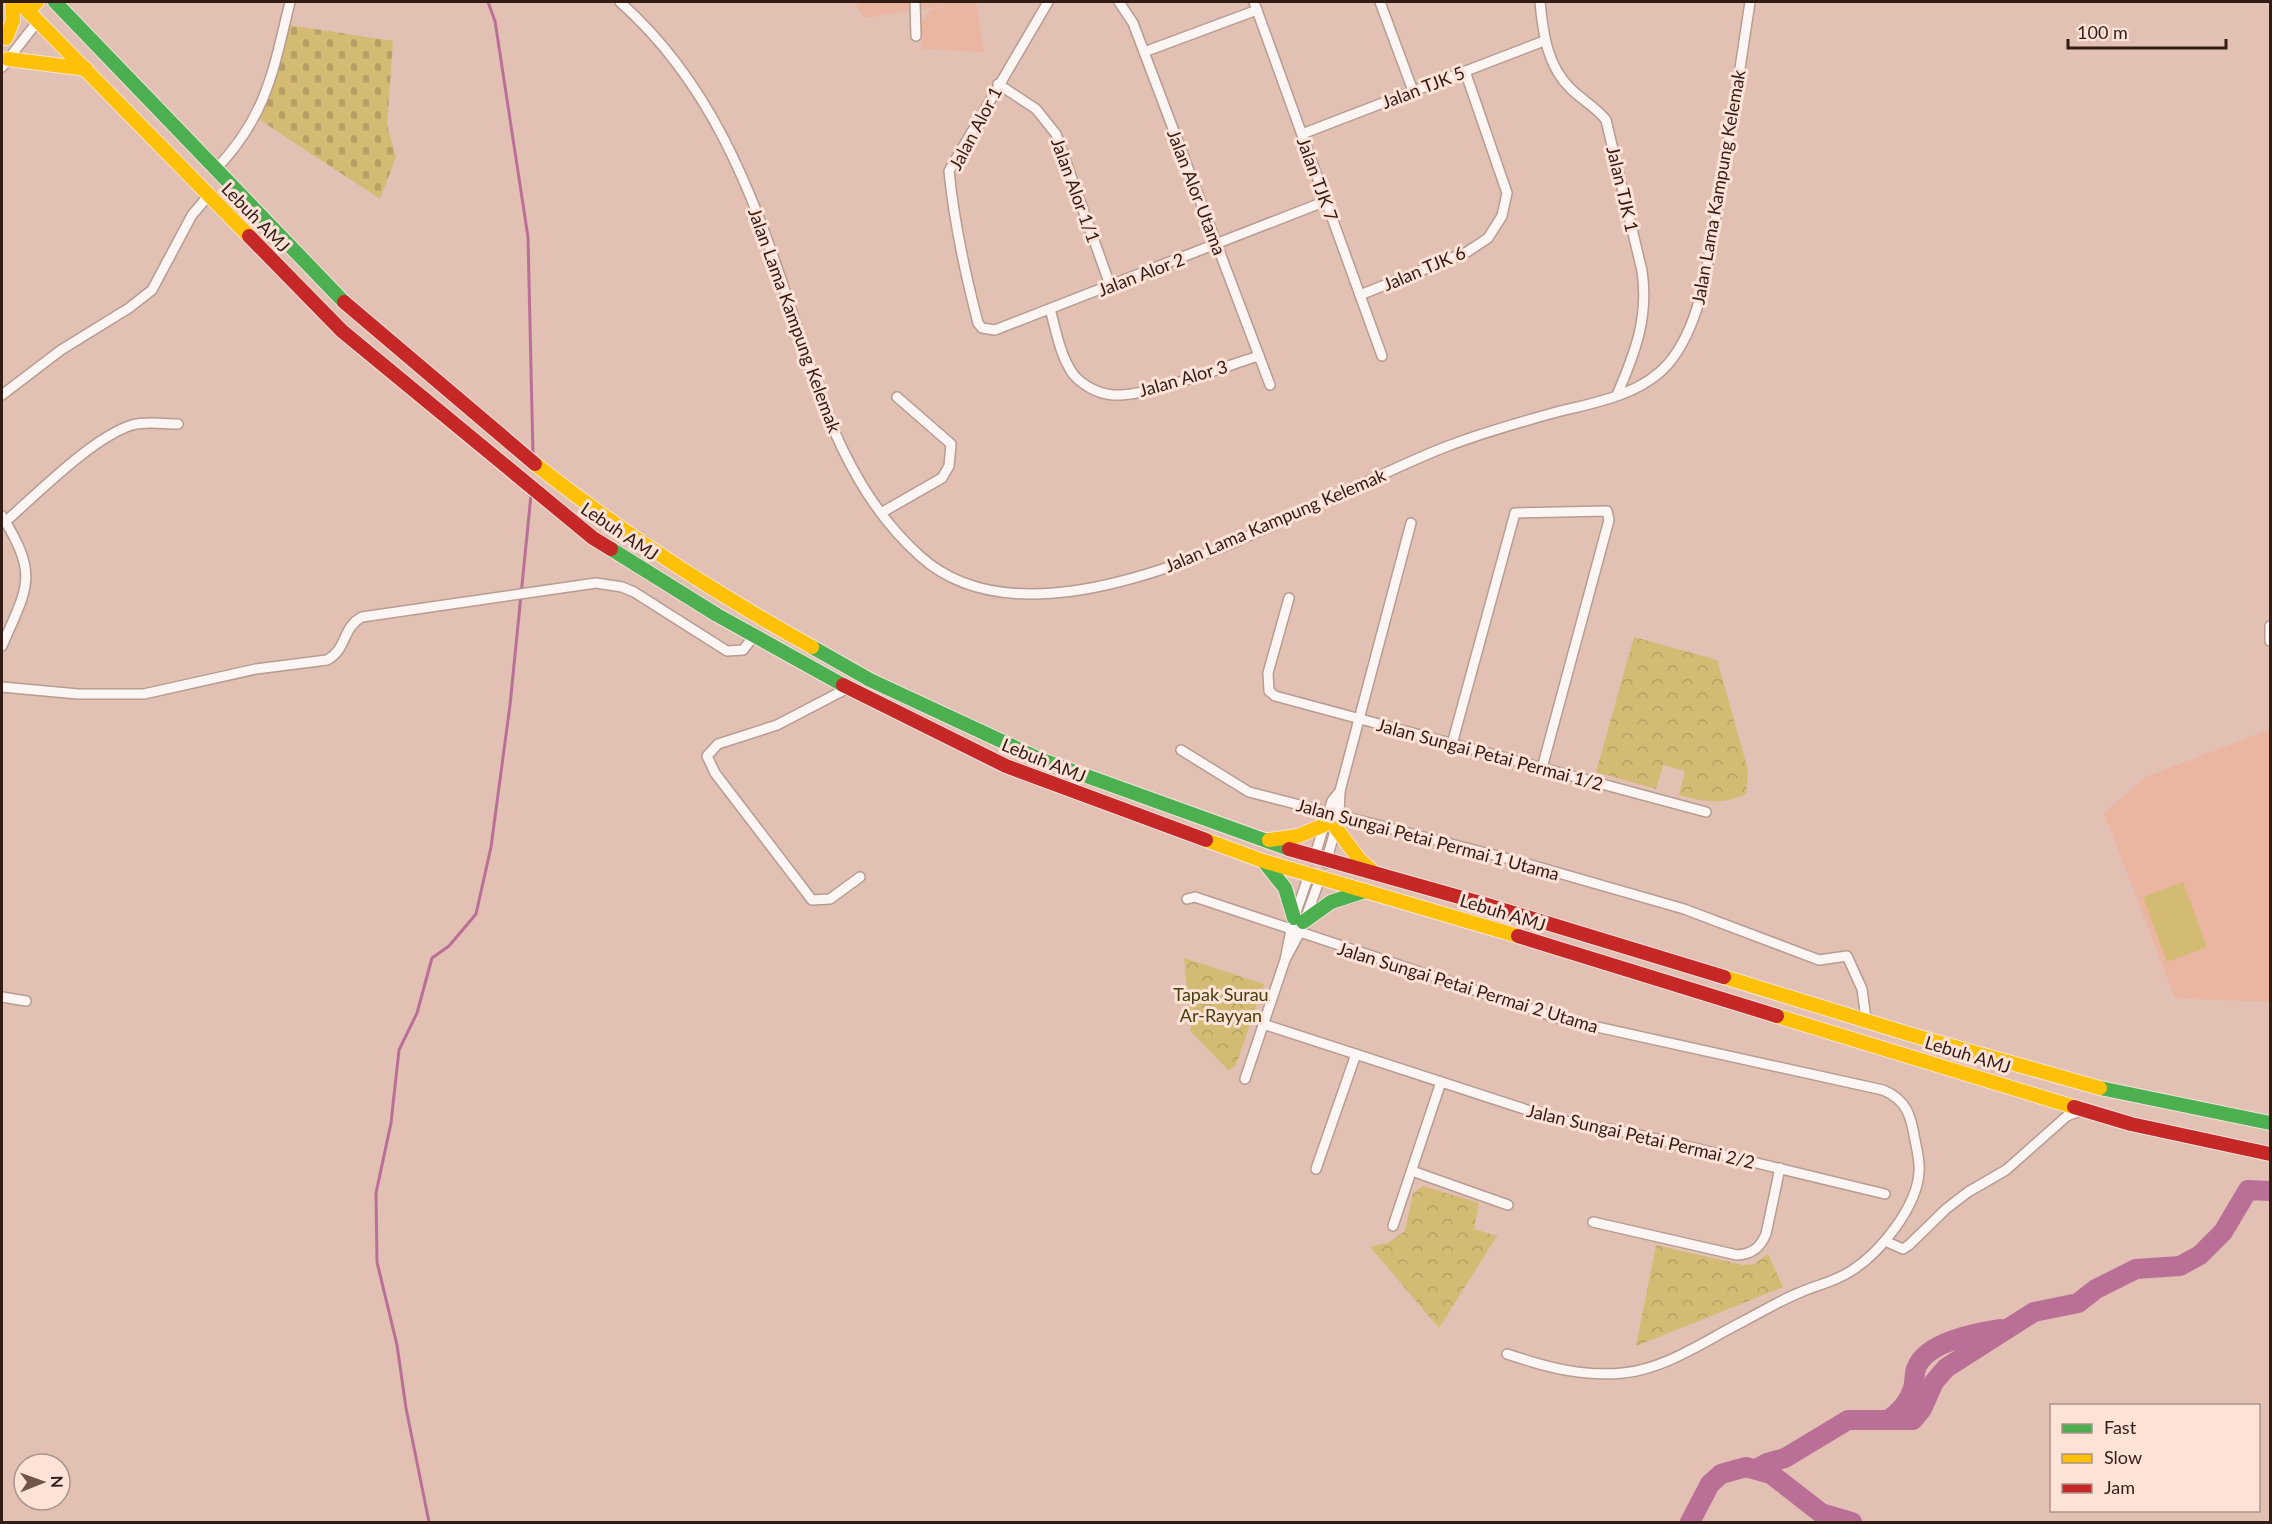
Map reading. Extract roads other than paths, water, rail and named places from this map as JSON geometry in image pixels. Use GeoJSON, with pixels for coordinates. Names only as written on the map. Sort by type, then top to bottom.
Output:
{"type":"FeatureCollection","features":[{"type":"Feature","properties":{"kind":"main road"},"geometry":{"type":"LineString","coordinates":[[4,41],[13,25],[15,10],[12,2]]}},
{"type":"Feature","properties":{"kind":"main road"},"geometry":{"type":"LineString","coordinates":[[38,21],[55,2]]}},
{"type":"Feature","properties":{"kind":"main road","name":"Lebuh AMJ"},"geometry":{"type":"LineString","coordinates":[[55,2],[338,297],[555,482],[682,570],[756,616],[870,680],[956,722],[1042,760],[1264,841],[2126,1095],[2271,1123]]}},
{"type":"Feature","properties":{"kind":"main road"},"geometry":{"type":"LineString","coordinates":[[78,2],[78,11],[97,46]]}},
{"type":"Feature","properties":{"kind":"main road","name":"Lebuh AMJ"},"geometry":{"type":"LineString","coordinates":[[28,5],[38,21],[342,331],[593,538],[754,636],[848,688],[1036,778],[1263,861],[1370,891],[2141,1126],[2271,1154]]}},
{"type":"Feature","properties":{"kind":"main road"},"geometry":{"type":"LineString","coordinates":[[5,63],[86,69]]}},
{"type":"Feature","properties":{"kind":"main road"},"geometry":{"type":"LineString","coordinates":[[1264,841],[1298,836],[1332,820],[1359,860],[1374,873]]}},
{"type":"Feature","properties":{"kind":"main road"},"geometry":{"type":"LineString","coordinates":[[1263,861],[1285,886],[1292,903],[1297,926],[1331,900],[1370,891]]}},
{"type":"Feature","properties":{"kind":"street"},"geometry":{"type":"LineString","coordinates":[[215,170],[242,139],[263,104],[290,2]]}},
{"type":"Feature","properties":{"kind":"street","name":"Jalan Lama Kampung Kelemak"},"geometry":{"type":"LineString","coordinates":[[620,2],[674,57],[716,123],[763,228],[823,409],[860,482],[881,513],[922,559],[960,582],[997,592],[1019,593],[1088,588],[1176,566],[1451,444],[1617,395],[1653,378],[1667,366],[1679,350],[1694,315],[1707,262],[1750,2]]}},
{"type":"Feature","properties":{"kind":"street"},"geometry":{"type":"LineString","coordinates":[[916,36],[918,2]]}},
{"type":"Feature","properties":{"kind":"street","name":"Jalan Alor 1"},"geometry":{"type":"LineString","coordinates":[[989,330],[978,323],[952,204],[948,171],[1048,2]]}},
{"type":"Feature","properties":{"kind":"street","name":"Jalan Alor Utama"},"geometry":{"type":"LineString","coordinates":[[1119,2],[1133,23],[1270,385]]}},
{"type":"Feature","properties":{"kind":"street"},"geometry":{"type":"LineString","coordinates":[[1380,2],[1413,91]]}},
{"type":"Feature","properties":{"kind":"street","name":"Jalan TJK 1"},"geometry":{"type":"LineString","coordinates":[[1540,2],[1544,41],[1563,81],[1606,120],[1642,271],[1646,294],[1645,315],[1634,355],[1617,395]]}},
{"type":"Feature","properties":{"kind":"street"},"geometry":{"type":"LineString","coordinates":[[4,41],[28,5]]}},
{"type":"Feature","properties":{"kind":"street"},"geometry":{"type":"LineString","coordinates":[[1144,52],[1255,6]]}},
{"type":"Feature","properties":{"kind":"street","name":"Jalan TJK 7"},"geometry":{"type":"LineString","coordinates":[[1255,6],[1382,356]]}},
{"type":"Feature","properties":{"kind":"street"},"geometry":{"type":"LineString","coordinates":[[5,63],[38,21]]}},
{"type":"Feature","properties":{"kind":"street","name":"Jalan TJK 5"},"geometry":{"type":"LineString","coordinates":[[1302,134],[1544,41]]}},
{"type":"Feature","properties":{"kind":"street","name":"Jalan TJK 6"},"geometry":{"type":"LineString","coordinates":[[1360,295],[1467,252],[1488,237],[1502,216],[1507,192],[1465,71]]}},
{"type":"Feature","properties":{"kind":"street","name":"Jalan Alor 1/1"},"geometry":{"type":"LineString","coordinates":[[998,84],[1036,109],[1056,134],[1110,285]]}},
{"type":"Feature","properties":{"kind":"street"},"geometry":{"type":"LineString","coordinates":[[2,396],[61,350],[141,300],[152,290],[170,261],[192,215],[209,195]]}},
{"type":"Feature","properties":{"kind":"street","name":"Jalan Alor 2"},"geometry":{"type":"LineString","coordinates":[[989,330],[995,330],[1050,309],[1326,201]]}},
{"type":"Feature","properties":{"kind":"street","name":"Jalan Alor 3"},"geometry":{"type":"LineString","coordinates":[[1050,309],[1066,363],[1074,375],[1086,385],[1104,393],[1139,393],[1258,356]]}},
{"type":"Feature","properties":{"kind":"street"},"geometry":{"type":"LineString","coordinates":[[881,513],[942,478],[950,466],[951,444],[897,397]]}},
{"type":"Feature","properties":{"kind":"street"},"geometry":{"type":"LineString","coordinates":[[2,646],[18,614],[26,582],[22,550],[3,519],[84,454],[122,429],[147,423],[178,424]]}},
{"type":"Feature","properties":{"kind":"street"},"geometry":{"type":"LineString","coordinates":[[1452,744],[1515,513],[1607,511],[1609,520],[1542,768]]}},
{"type":"Feature","properties":{"kind":"street"},"geometry":{"type":"LineString","coordinates":[[1245,1079],[1321,858],[1411,523]]}},
{"type":"Feature","properties":{"kind":"street"},"geometry":{"type":"LineString","coordinates":[[2,687],[121,695],[163,691],[241,672],[327,660],[336,656],[348,628],[362,617],[597,583],[610,584],[634,592],[727,651],[743,650],[754,636]]}},
{"type":"Feature","properties":{"kind":"street","name":"Jalan Sungai Petai Permai 1/2"},"geometry":{"type":"LineString","coordinates":[[1289,598],[1268,673],[1269,691],[1275,696],[1706,812]]}},
{"type":"Feature","properties":{"kind":"street"},"geometry":{"type":"LineString","coordinates":[[2271,626],[2271,641]]}},
{"type":"Feature","properties":{"kind":"street"},"geometry":{"type":"LineString","coordinates":[[848,688],[777,725],[718,744],[707,756],[715,773],[812,900],[830,899],[860,877]]}},
{"type":"Feature","properties":{"kind":"street","name":"Jalan Sungai Petai Permai 1 Utama"},"geometry":{"type":"LineString","coordinates":[[1180,750],[1249,792],[1332,820],[1517,861],[1684,909],[1819,960],[1846,956],[1862,988],[1866,1019]]}},
{"type":"Feature","properties":{"kind":"street","name":"Jalan Sungai Petai Permai 2 Utama"},"geometry":{"type":"LineString","coordinates":[[1187,898],[1195,897],[1297,926],[1561,1019],[1872,1088],[1894,1095],[1909,1112],[1919,1172],[1901,1217],[1885,1241]]}},
{"type":"Feature","properties":{"kind":"street"},"geometry":{"type":"LineString","coordinates":[[2,997],[26,1001]]}},
{"type":"Feature","properties":{"kind":"street","name":"Jalan Sungai Petai Permai 2/2"},"geometry":{"type":"LineString","coordinates":[[1263,1024],[1558,1120],[1636,1134],[1885,1194]]}},
{"type":"Feature","properties":{"kind":"street"},"geometry":{"type":"LineString","coordinates":[[1316,1169],[1356,1054]]}},
{"type":"Feature","properties":{"kind":"street"},"geometry":{"type":"LineString","coordinates":[[1394,1226],[1441,1082]]}},
{"type":"Feature","properties":{"kind":"street"},"geometry":{"type":"LineString","coordinates":[[1507,1354],[1564,1371],[1606,1374],[1642,1370],[1659,1364],[1800,1292],[1850,1272],[1869,1259],[1885,1241],[1903,1249],[1946,1209],[1975,1188],[2006,1170],[2067,1116],[2085,1109]]}},
{"type":"Feature","properties":{"kind":"street"},"geometry":{"type":"LineString","coordinates":[[1593,1222],[1737,1255],[1748,1254],[1762,1243],[1766,1234],[1780,1168]]}},
{"type":"Feature","properties":{"kind":"street"},"geometry":{"type":"LineString","coordinates":[[1412,1171],[1508,1205]]}},
{"type":"Feature","properties":{"kind":"waterway"},"geometry":{"type":"LineString","coordinates":[[488,2],[495,21],[528,237],[533,455]]}},
{"type":"Feature","properties":{"kind":"waterway"},"geometry":{"type":"LineString","coordinates":[[429,1522],[406,1408],[397,1345],[377,1262],[376,1193],[391,1123],[399,1050],[417,1013],[432,958],[449,946],[476,914],[491,847],[510,705],[531,495]]}},
{"type":"Feature","properties":{"kind":"waterway"},"geometry":{"type":"LineString","coordinates":[[1758,1468],[1785,1458],[1848,1420],[1913,1420],[1922,1409],[1934,1382],[1946,1368],[2034,1312],[2078,1303],[2096,1289],[2136,1269],[2180,1266],[2200,1255],[2223,1232],[2248,1190],[2270,1191]]}},
{"type":"Feature","properties":{"kind":"waterway"},"geometry":{"type":"LineString","coordinates":[[1888,1420],[1906,1402],[1913,1388],[1916,1369],[1929,1352],[1952,1340],[2001,1329]]}},
{"type":"Feature","properties":{"kind":"waterway"},"geometry":{"type":"LineString","coordinates":[[1690,1522],[1710,1484],[1721,1474],[1746,1467],[1771,1474],[1821,1513],[1852,1522]]}},
{"type":"Feature","properties":{"kind":"park label","name":"Tapak Surau Ar-Rayyan"},"geometry":{"type":"Point","coordinates":[1221,1004]}}]}
